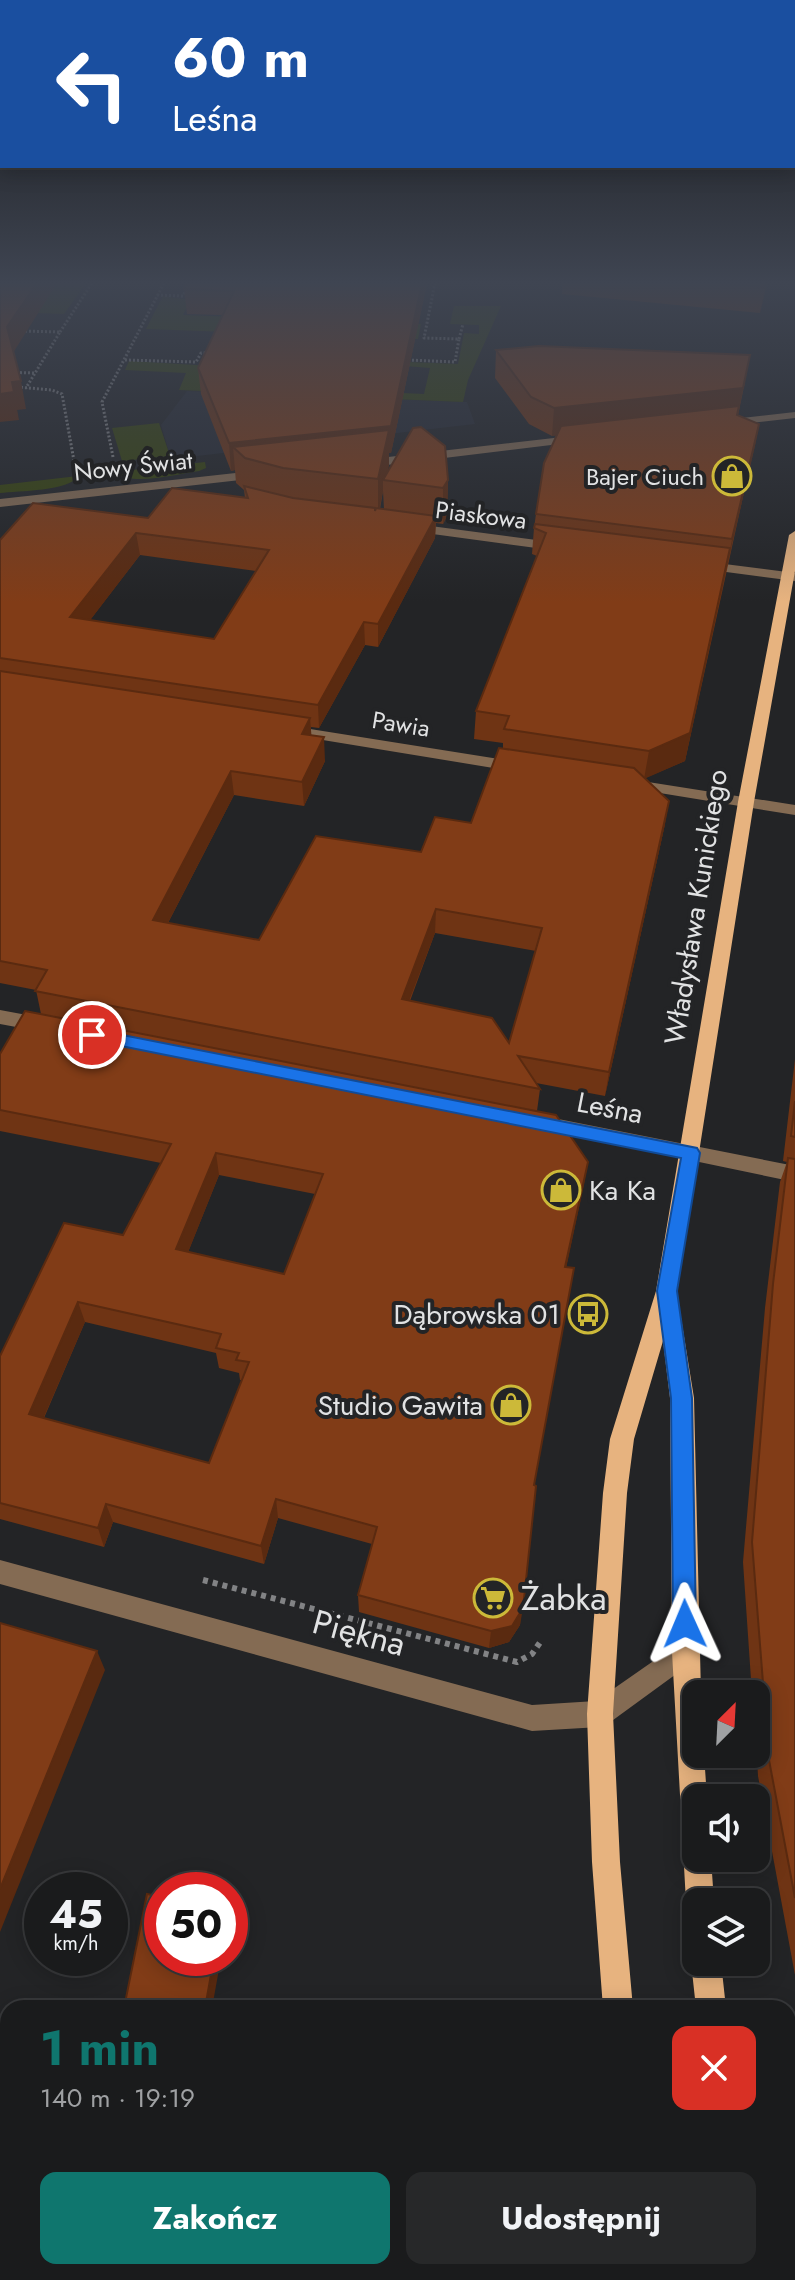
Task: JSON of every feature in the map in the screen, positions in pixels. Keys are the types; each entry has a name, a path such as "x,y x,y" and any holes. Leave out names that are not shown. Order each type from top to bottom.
{"main road":[{"name":"Władysława Kunickiego","path":"617,2000 606,1862 600,1714 615,1493 622,1439 667,1291 746,802 791,576 795,535"},
{"name":"Władysława Kunickiego","path":"667,1291 682,1398 685,1652 692,1784"},
{"path":"708,1976 710,2000"}],"street":[{"path":"705,425 795,415"},
{"path":"342,466 595,438"},
{"name":"Nowy Świat","path":"0,503 223,484 281,473"},
{"name":"Piaskowa","path":"390,525 579,549"},
{"path":"689,563 791,576"},
{"name":"Pawia","path":"267,728 534,769"},
{"path":"612,781 795,810"},
{"path":"0,1017 63,1029"},
{"name":"Leśna","path":"518,1118 795,1174"},
{"name":"Piękna","path":"0,1572 532,1718 600,1714"},
{"path":"600,1714 685,1652"}],"path":[{"path":"44,389 62,394 75,464"},
{"path":"109,389 102,402 116,469"},
{"path":"192,1578 517,1662 526,1660 541,1641"}],"shaded area":[{"path":"187,391 467,402 475,424 171,459 161,425"}],"green space":[{"path":"324,389 424,394 425,389 466,389 463,402 179,390"},
{"path":"159,423 170,456 122,461 112,428"},
{"path":"205,462 206,468 199,471 155,478 132,479 113,472"},
{"path":"78,476 65,485 0,493 0,485"}],"building":[{"path":"0,389 13,389 14,392 0,394"},
{"path":"207,389 399,389 391,426 229,443"},
{"path":"525,389 730,389 554,408 531,397"},
{"path":"739,406 737,415 759,424 732,539 536,514 544,463 561,426"},
{"path":"421,427 445,446 448,480 443,488 383,480 413,428"},
{"path":"389,430 378,479 283,468 245,458 233,447"},
{"path":"244,486 293,498 375,508 375,511 376,508 436,516 378,624 364,622 318,705 0,658 0,540 33,503 148,518 172,488 248,498","holes":["136,533 269,550 214,639 70,617"]},
{"path":"535,524 730,548 690,733 649,751 504,729 509,716 476,711 546,533 534,528"},
{"path":"0,671 310,718 302,734 324,737 302,782 231,771 153,920 259,940 316,836 421,852 435,817 471,823 499,748 634,768 669,801 609,1072 518,1056 540,1089 35,991 47,970 0,961","holes":["436,909 542,928 509,1043 492,1018 402,999"]},
{"path":"25,1011 556,1115 588,1162 565,1267 574,1268 534,1485 523,1608 512,1626 491,1631 358,1595 377,1527 276,1499 261,1546 106,1504 98,1528 0,1503 0,1356 64,1223 123,1235 171,1144 0,1110 0,1054","holes":["216,1153 323,1174 284,1274 176,1249","78,1302 221,1334 216,1348 239,1353 236,1360 249,1362 209,1463 29,1414"]},
{"path":"795,1101 795,1137 791,1136"},
{"path":"788,1158 795,1159 795,1898 770,1765 770,1680 763,1680 752,1542 773,1284"},
{"path":"0,1623 97,1651 0,1889"},
{"path":"144,1909 144,1976 211,1976 206,2000 126,2000"}],"place":[{"name":"Bajer Ciuch","path":"732,476"},
{"name":"Ka Ka","path":"561,1190"},
{"name":"Dąbrowska 01","path":"588,1314"},
{"name":"Studio Gawita","path":"511,1405"},
{"name":"Żabka","path":"493,1598"}],"route":[{"path":"92,1035 691,1153 667,1291 682,1398 685,1624"}]}
